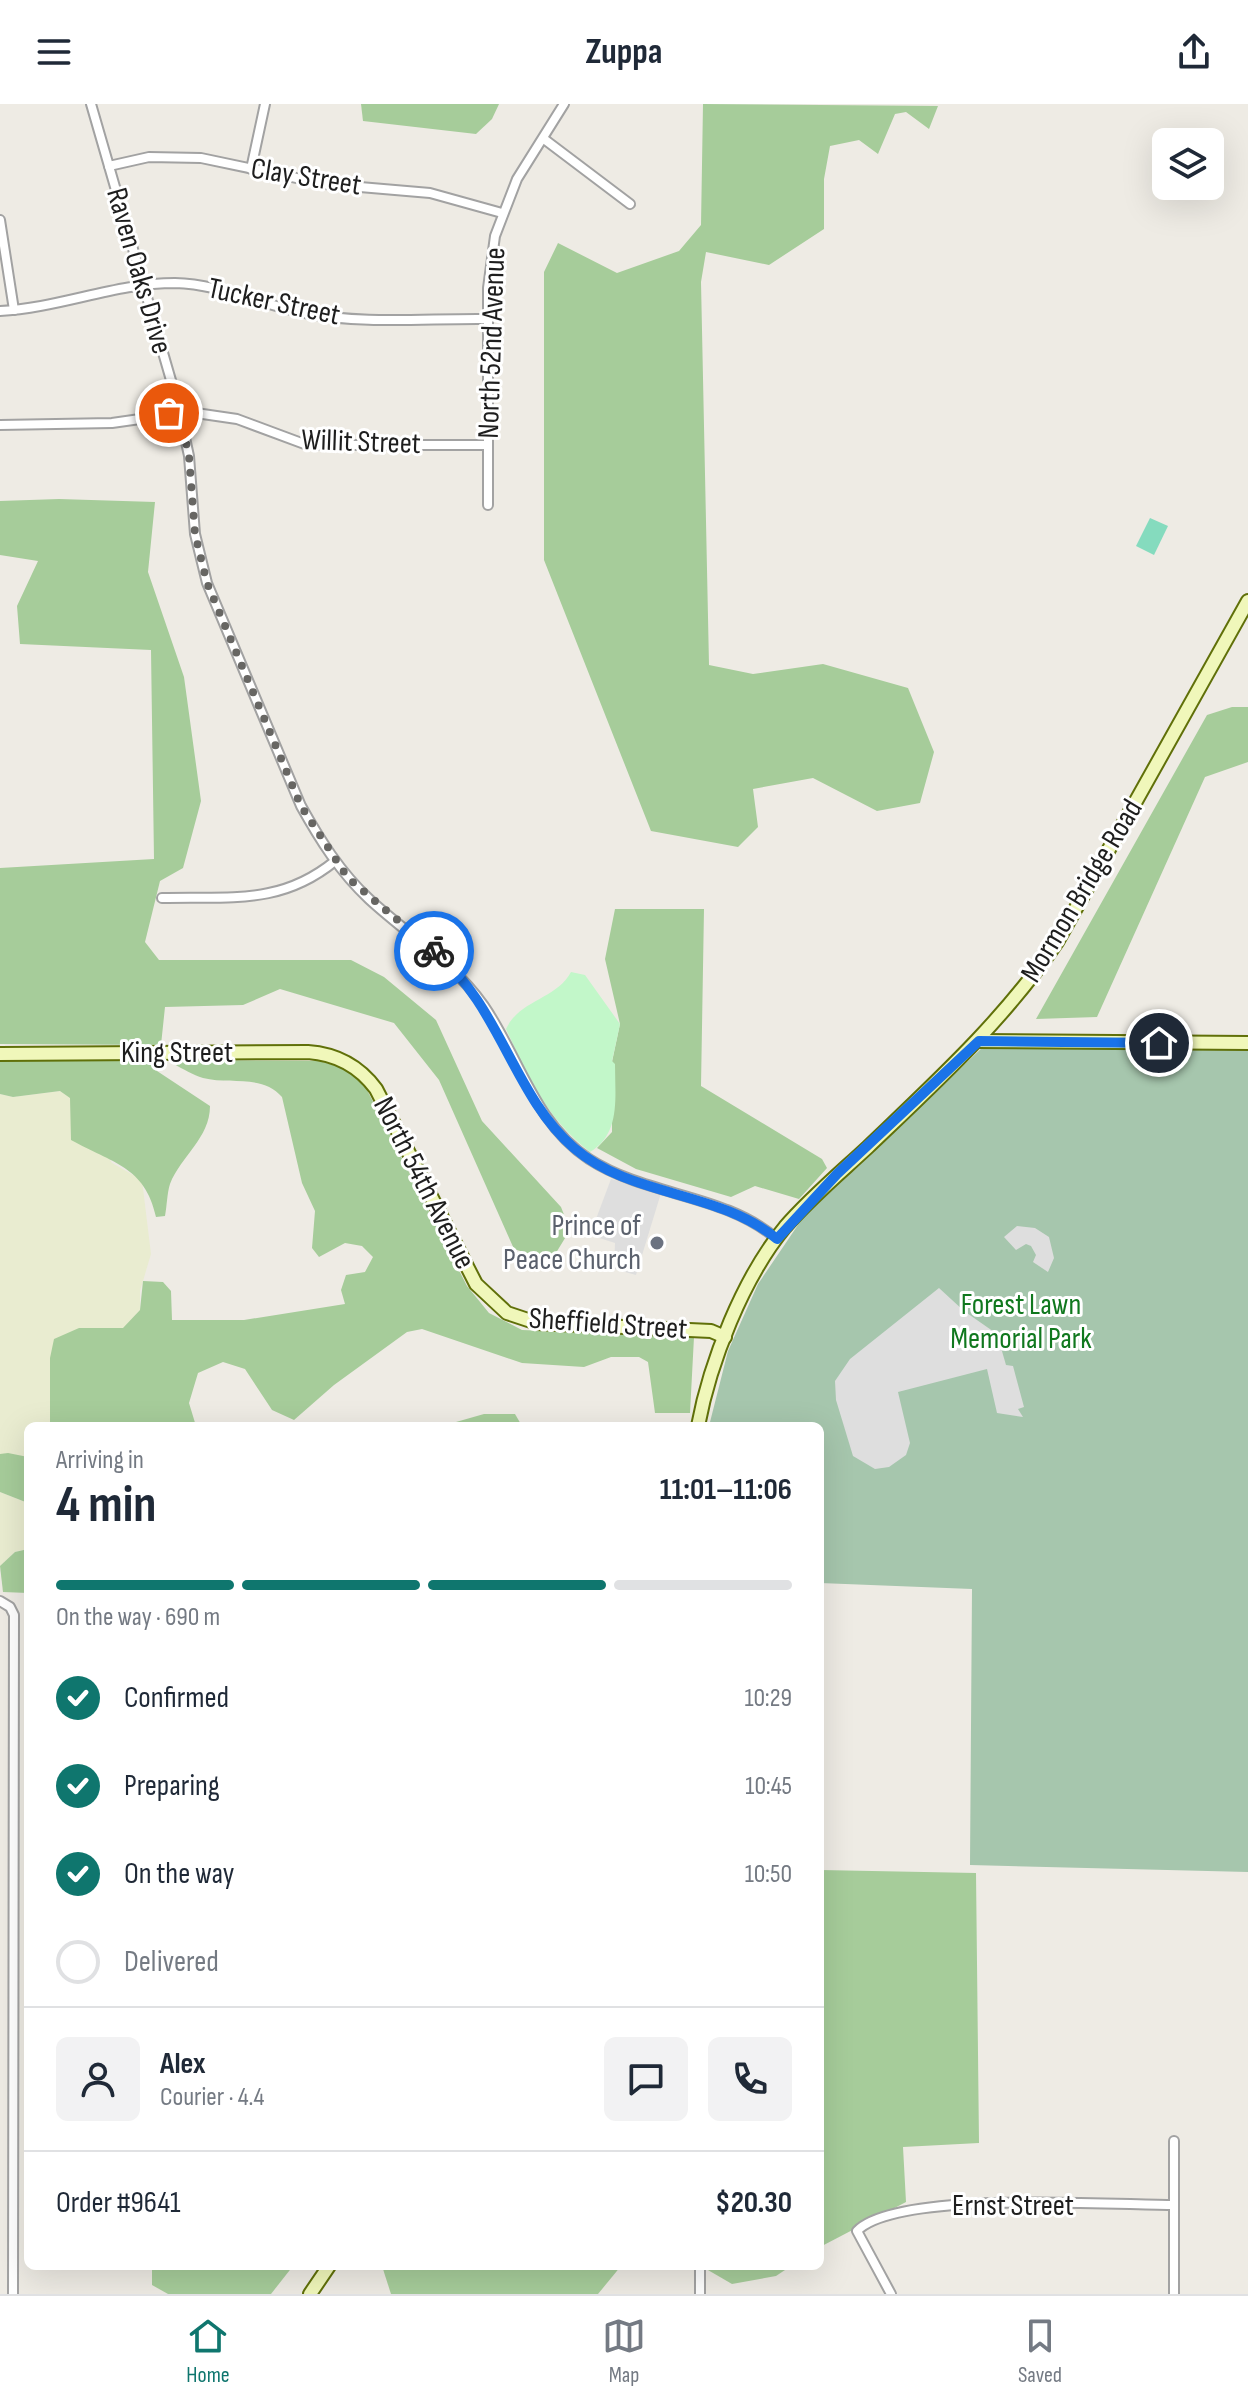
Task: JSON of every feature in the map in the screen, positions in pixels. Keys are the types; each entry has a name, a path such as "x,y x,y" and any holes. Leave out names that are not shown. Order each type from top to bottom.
{"street":[{"name":"Raven Oaks Drive","path":"91,104 179,412 189,456 195,534 207,583 301,806 335,861 367,898 446,961 469,987 503,1039 532,1096 574,1148 622,1175 731,1209 777,1239"},
{"path":"251,169 265,104"},
{"name":"North 52nd Avenue","path":"488,505 490,262 502,213 517,179 564,104"},
{"path":"544,139 630,204"},
{"name":"Clay Street","path":"109,166 149,157 179,156 325,184 430,193 502,213"},
{"path":"0,220 14,310"},
{"name":"Tucker Street","path":"0,311 143,285 205,286 326,317 488,319"},
{"name":"Willit Street","path":"0,425 112,423 179,412 237,419 307,445 488,445"},
{"name":"Mormon Bridge Road","path":"699,1422 735,1310 777,1239 837,1174 979,1041 1032,980 1057,942 1248,601"},
{"path":"162,898 280,893 304,884 335,861"},
{"path":"979,1041 1248,1043"},
{"name":"King Street","path":"0,1054 308,1052 334,1057 351,1065"},
{"name":"North 54th Avenue","path":"351,1065 376,1089 473,1278 494,1304"},
{"name":"Sheffield Street","path":"494,1304 517,1318 537,1323 711,1331 725,1337"},
{"path":"4,1603 14,1615 6,1866 13,2294"},
{"path":"0,2138 11,2139"},
{"path":"1174,2141 1174,2294"},
{"name":"Ernst Street","path":"891,2294 857,2231 878,2220 942,2206 1174,2205"},
{"path":"310,2294 326,2270"},
{"path":"700,2270 700,2294"}],"green space":[{"path":"361,104 499,104 492,119 476,134 363,121"},
{"path":"703,104 938,106 929,129 906,112 895,114 878,154 859,140 830,146 824,179 824,229 769,265 706,252 701,282 709,665 753,674 823,664 908,688 934,752 920,803 877,811 813,778 753,789 758,827 738,847 651,831 544,560 544,272 558,243 617,273 679,251 701,225"},
{"path":"0,501 155,502 148,572 184,677 201,801 183,868 160,881 145,942 159,960 351,960 384,977 436,1020 482,1121 561,1207 570,1230 551,1261 514,1249 439,1080 394,1023 280,989 243,1005 165,1007 161,1045 0,1044 0,868 154,859 151,650 20,644 17,606 38,561 0,555"},
{"path":"1150,518 1168,526 1154,555 1136,546"},
{"path":"1232,707 1248,707 1248,762 1205,777 1097,1017 1036,1019 1207,715"},
{"path":"615,909 704,909 701,1086 822,1159 827,1168 799,1199 755,1186 731,1197 636,1169 597,1148 612,1132 612,1062 620,1024 605,959"},
{"path":"571,972 585,975 620,1024 612,1061 615,1064 615,1089 612,1125 600,1144 590,1152 550,1111 506,1029 512,1019 557,988"},
{"name":"Forest Lawn Memorial Park","path":"984,1046 1248,1047 1248,1872 970,1865 972,1589 824,1583 824,1422 710,1422 728,1351 758,1284 804,1216"},
{"path":"0,1059 149,1059 157,1071 210,1106 205,1128 170,1184 165,1216 156,1217 151,1200 135,1176 71,1140 70,1098 60,1091 13,1097 0,1094"},
{"path":"189,1060 319,1061 348,1069 365,1086 467,1286 489,1313 522,1330 694,1337 690,1413 655,1413 648,1362 639,1357 611,1357 584,1367 522,1363 422,1329 407,1332 334,1385 294,1420 272,1410 245,1369 223,1362 198,1373 189,1403 195,1422 50,1422 50,1358 54,1339 79,1328 123,1328 140,1310 143,1281 163,1282 171,1291 172,1320 244,1320 345,1304 341,1290 346,1275 365,1272 373,1257 362,1246 345,1243 319,1257 312,1248 315,1211 302,1183 282,1097 266,1085 203,1078 174,1064"},
{"path":"60,1091 71,1098 112,1163 142,1180 151,1254 140,1291 140,1310 123,1329 79,1328 50,1358 50,1422 24,1422 24,1457 0,1454 0,1094 13,1097"},
{"path":"484,1414 515,1414 520,1422 456,1422"},
{"path":"0,1454 24,1456 24,1501 0,1492"},
{"path":"0,1492 24,1501 24,1550 15,1552 0,1566"},
{"path":"24,1550 24,1593 3,1592 0,1566 15,1552"},
{"path":"824,1870 976,1873 979,2143 903,2147 906,2202 824,2245"},
{"path":"152,2270 290,2270 271,2294 168,2294 152,2285"},
{"path":"383,2270 618,2270 598,2294 391,2294"},
{"path":"708,2270 785,2270 776,2276 732,2284"}],"shaded area":[{"path":"611,1179 661,1193 636,1275 614,1269 615,1243 590,1235"},
{"path":"1017,1226 1035,1228 1049,1237 1054,1258 1048,1272 1033,1262 1036,1255 1031,1246 1026,1244 1016,1250 1004,1237"},
{"path":"939,1288 964,1311 997,1334 1006,1365 1013,1366 1024,1407 1018,1409 1023,1417 997,1413 987,1369 898,1392 910,1443 906,1455 889,1467 875,1469 853,1456 836,1400 835,1381 850,1359"}],"way so far":[{"path":"169,413 179,412 189,456 195,534 207,583 301,806 318,837 348,878 367,898 434,951"}],"place":[{"name":"Prince of Peace Church","path":"657,1243"}],"route":[{"path":"434,951 485,1007 532,1096 574,1148 600,1165 650,1186 731,1209 777,1239 837,1174 979,1041 1159,1043"}]}
